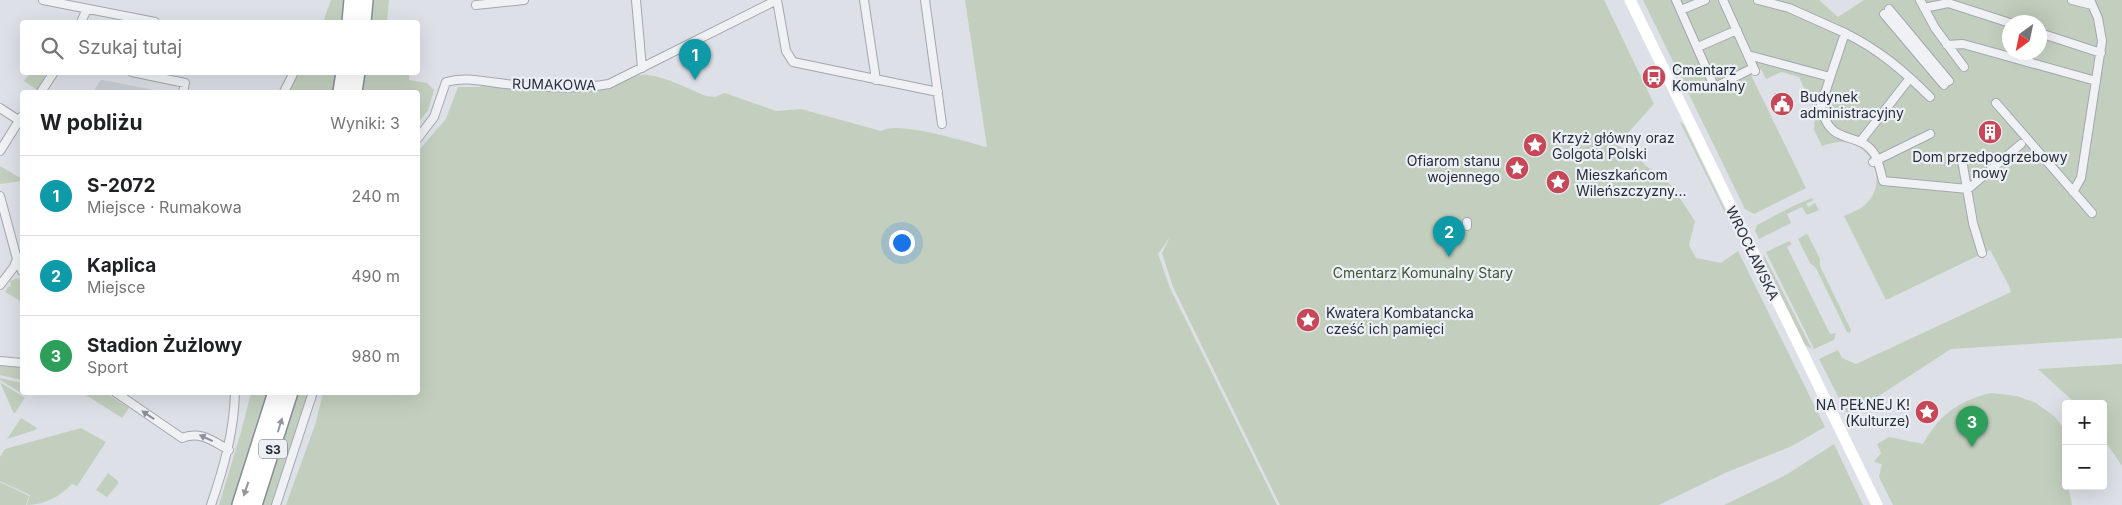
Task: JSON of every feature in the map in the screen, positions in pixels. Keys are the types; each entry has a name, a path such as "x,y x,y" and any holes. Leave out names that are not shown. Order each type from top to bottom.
{"highway":[{"path":"350,20 352,0"},
{"path":"363,20 365,0"},
{"path":"341,90 344,75"},
{"path":"354,90 357,75"},
{"name":"S3","path":"240,505 275,395"},
{"name":"S3","path":"254,505 289,395"}],"main road":[{"name":"WROCŁAWSKA","path":"1630,0 1877,505"}],"street":[{"path":"43,0 145,20"},
{"path":"476,5 524,0"},
{"path":"636,0 642,68"},
{"path":"777,0 786,51 793,62 938,92"},
{"name":"RUMAKOWA","path":"420,135 434,117 446,82 461,78 511,84 592,87 609,84 777,0"},
{"path":"864,0 876,80"},
{"path":"925,0 942,124"},
{"path":"1676,0 1715,87 1755,70 1723,0"},
{"path":"1681,10 1705,0"},
{"path":"1762,0 1789,8 1846,33 1880,53 1930,98"},
{"path":"1920,0 1947,45 1964,67"},
{"path":"2072,0 2091,2 2101,30 2102,41 2081,178 2074,192"},
{"path":"1924,8 1948,2 2002,20"},
{"path":"82,20 87,9"},
{"path":"1886,11 1947,83"},
{"path":"1698,47 1737,30"},
{"path":"1846,33 1821,105 1823,116 1830,128 1841,136 1865,144 1874,159 1883,181 1968,189 2021,144"},
{"path":"2047,35 2100,53"},
{"path":"1947,45 1963,44 2096,81"},
{"path":"1748,55 1830,77"},
{"path":"42,90 52,75"},
{"path":"146,75 185,83 183,90"},
{"path":"285,90 292,75"},
{"path":"1860,142 1910,78"},
{"path":"1996,103 2092,213"},
{"path":"0,108 20,118"},
{"path":"0,151 20,120"},
{"path":"1874,159 1930,134"},
{"path":"1962,160 1973,223 1982,253"},
{"path":"0,196 20,266"},
{"path":"0,285 14,267 17,259"},
{"path":"0,361 20,363"},
{"path":"119,395 182,438 190,434 199,435 229,450"},
{"path":"212,505 229,450 235,395"},
{"path":"276,505 312,395"}],"shaded area":[{"path":"102,80 154,90 94,90"}],"green space":[{"path":"331,0 389,0 387,20 324,20"},
{"name":"Cmentarz Komunalny Stary","path":"965,0 1604,0 1654,104 1617,145 1638,157 1645,165 1671,185 1695,221 1689,245 1696,258 1721,263 1738,251 1825,427 1792,446 1725,473 1659,505 1280,505 1173,287 1162,253 1170,237 1158,254 1170,288 1277,505 286,505 315,425 322,395 420,395 420,149 446,119 458,87 480,87 481,83 540,90 585,91 600,89 636,76 648,75 670,81 706,96 715,97 725,93 776,111 801,109 881,131 890,128 917,130 987,147"},
{"path":"1643,0 1819,0 1838,17 1864,0 2122,0 2122,338 1951,349 1848,416 1819,359 1838,350 1842,358 1856,364 2011,292 2009,286 1990,250 1886,300 1844,216 1863,207 1872,196 1876,186 1874,165 1862,149 1852,144 1839,142 1822,146 1814,130 1815,112 1799,77 1781,72 1766,79 1761,69 1751,75 1806,188 1754,214 1745,209"},
{"path":"28,75 45,76 37,90 24,81"},
{"path":"293,75 409,75 409,80 427,83 434,90 428,110 420,120 420,90 286,90"},
{"path":"1680,122 1684,125 1729,221"},
{"path":"0,166 20,178 20,181 0,184"},
{"path":"1812,198 1814,200 1806,204 1808,207 1815,203 1819,210 1807,215 1802,207 1787,214 1791,223 1759,239 1755,231 1757,225"},
{"path":"1806,234 1820,259 1820,266 1851,330 1850,333 1847,332 1816,268 1810,263 1798,239"},
{"path":"1789,241 1792,244 1787,247 1830,334 1836,333 1834,340 1814,349 1766,252"},
{"path":"1764,255 1812,349 1805,345 1763,259"},
{"path":"18,278 20,280 20,301 5,292 11,286 10,281"},
{"path":"0,364 20,365 20,380 0,375"},
{"path":"2122,364 2122,466 2107,444 2107,400 2072,400 2038,369"},
{"path":"0,378 20,383 20,392 0,380"},
{"path":"0,382 25,398 15,413"},
{"path":"1991,393 2017,396 2036,403 2054,416 2062,426 2062,490 2069,490 2072,505 1893,505 1879,477 1882,464 1874,462 1881,453 1877,444 1889,437 1923,444 1936,424 1951,410 1979,396"},
{"path":"86,395 109,395 129,408 122,418"},
{"path":"250,395 307,395 290,455 272,505 219,505"},
{"path":"21,418 37,428 7,439"},
{"path":"81,428 106,442 77,486 72,484 52,499 27,505 30,495 0,481 0,457 5,449"},
{"path":"1834,444 1863,505 1724,505 1786,475"},
{"path":"108,473 118,481 118,484 107,497 96,490"},
{"path":"0,482 29,496 26,505 0,505"}],"place":[{"name":"Cmentarz Komunalny","path":"1654,77"},
{"name":"S-2072","path":"695,80"},
{"name":"Budynek administracyjny","path":"1782,104"},
{"name":"Dom przedpogrzebowy nowy","path":"1990,132"},
{"name":"Krzyż główny oraz Golgota Polski","path":"1535,145"},
{"name":"Ofiarom stanu wojennego","path":"1517,168"},
{"name":"Mieszkańcom Wileńszczyzny...","path":"1558,182"},
{"name":"Kaplica","path":"1449,257"},
{"name":"Kwatera Kombatancka cześć ich pamięci","path":"1308,320"},
{"name":"NA PEŁNEJ K! (Kulturze)","path":"1927,412"},
{"name":"Stadion Żużlowy","path":"1972,447"}]}
